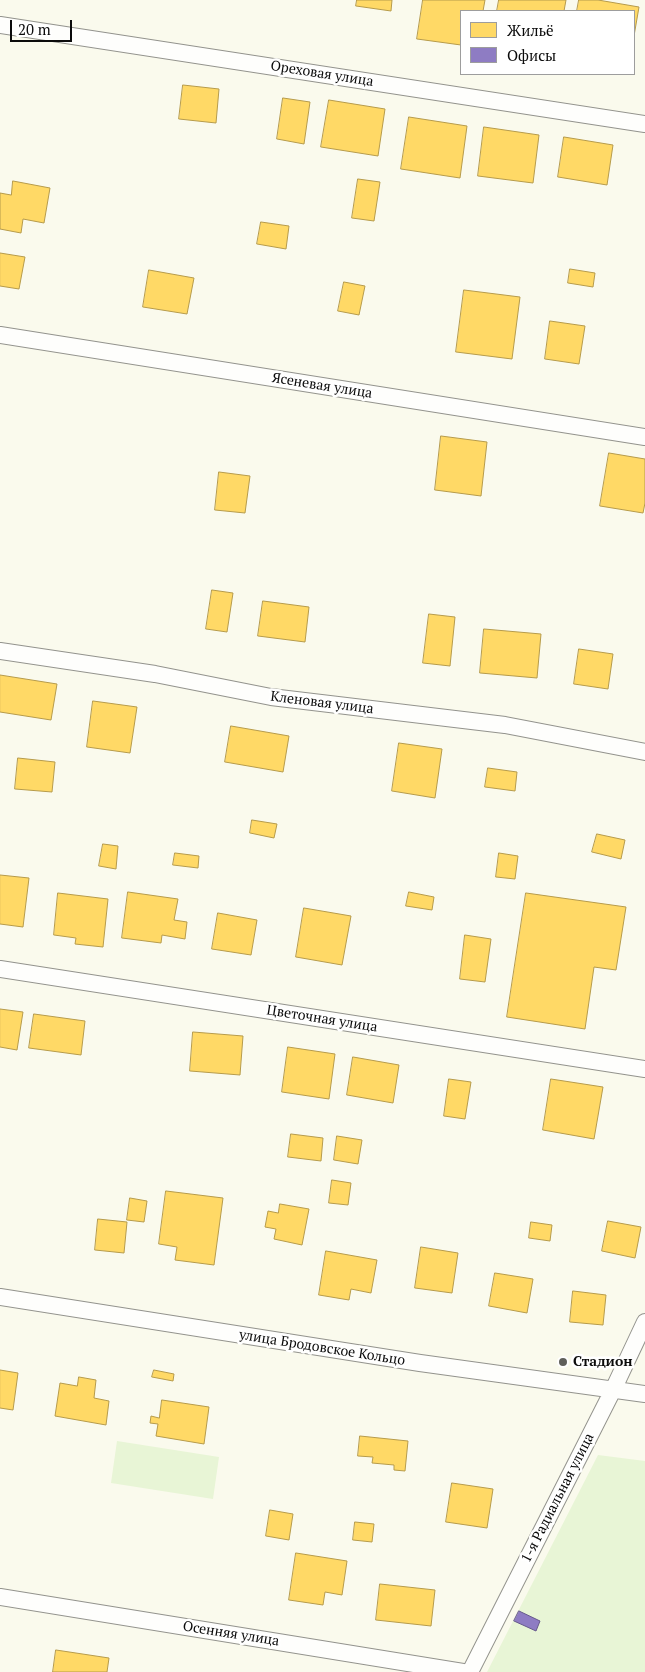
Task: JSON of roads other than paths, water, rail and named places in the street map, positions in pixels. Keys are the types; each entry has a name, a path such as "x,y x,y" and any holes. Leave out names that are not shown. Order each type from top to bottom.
{"street":[{"name":"Ореховая улица","path":"0,25 645,124"},
{"name":"Ясеневая улица","path":"0,334 645,437"},
{"name":"Кленовая улица","path":"0,651 155,674 271,697 505,725 645,752"},
{"name":"Цветочная улица","path":"0,969 645,1069"},
{"name":"улица Бродовское Кольцо","path":"0,1297 420,1363 645,1394"},
{"name":"1-я Радиальная улица","path":"470,1672 613,1390 645,1322"},
{"name":"Осенняя улица","path":"0,1597 463,1672"}],"place":[{"name":"Стадион","path":"563,1362"}]}
